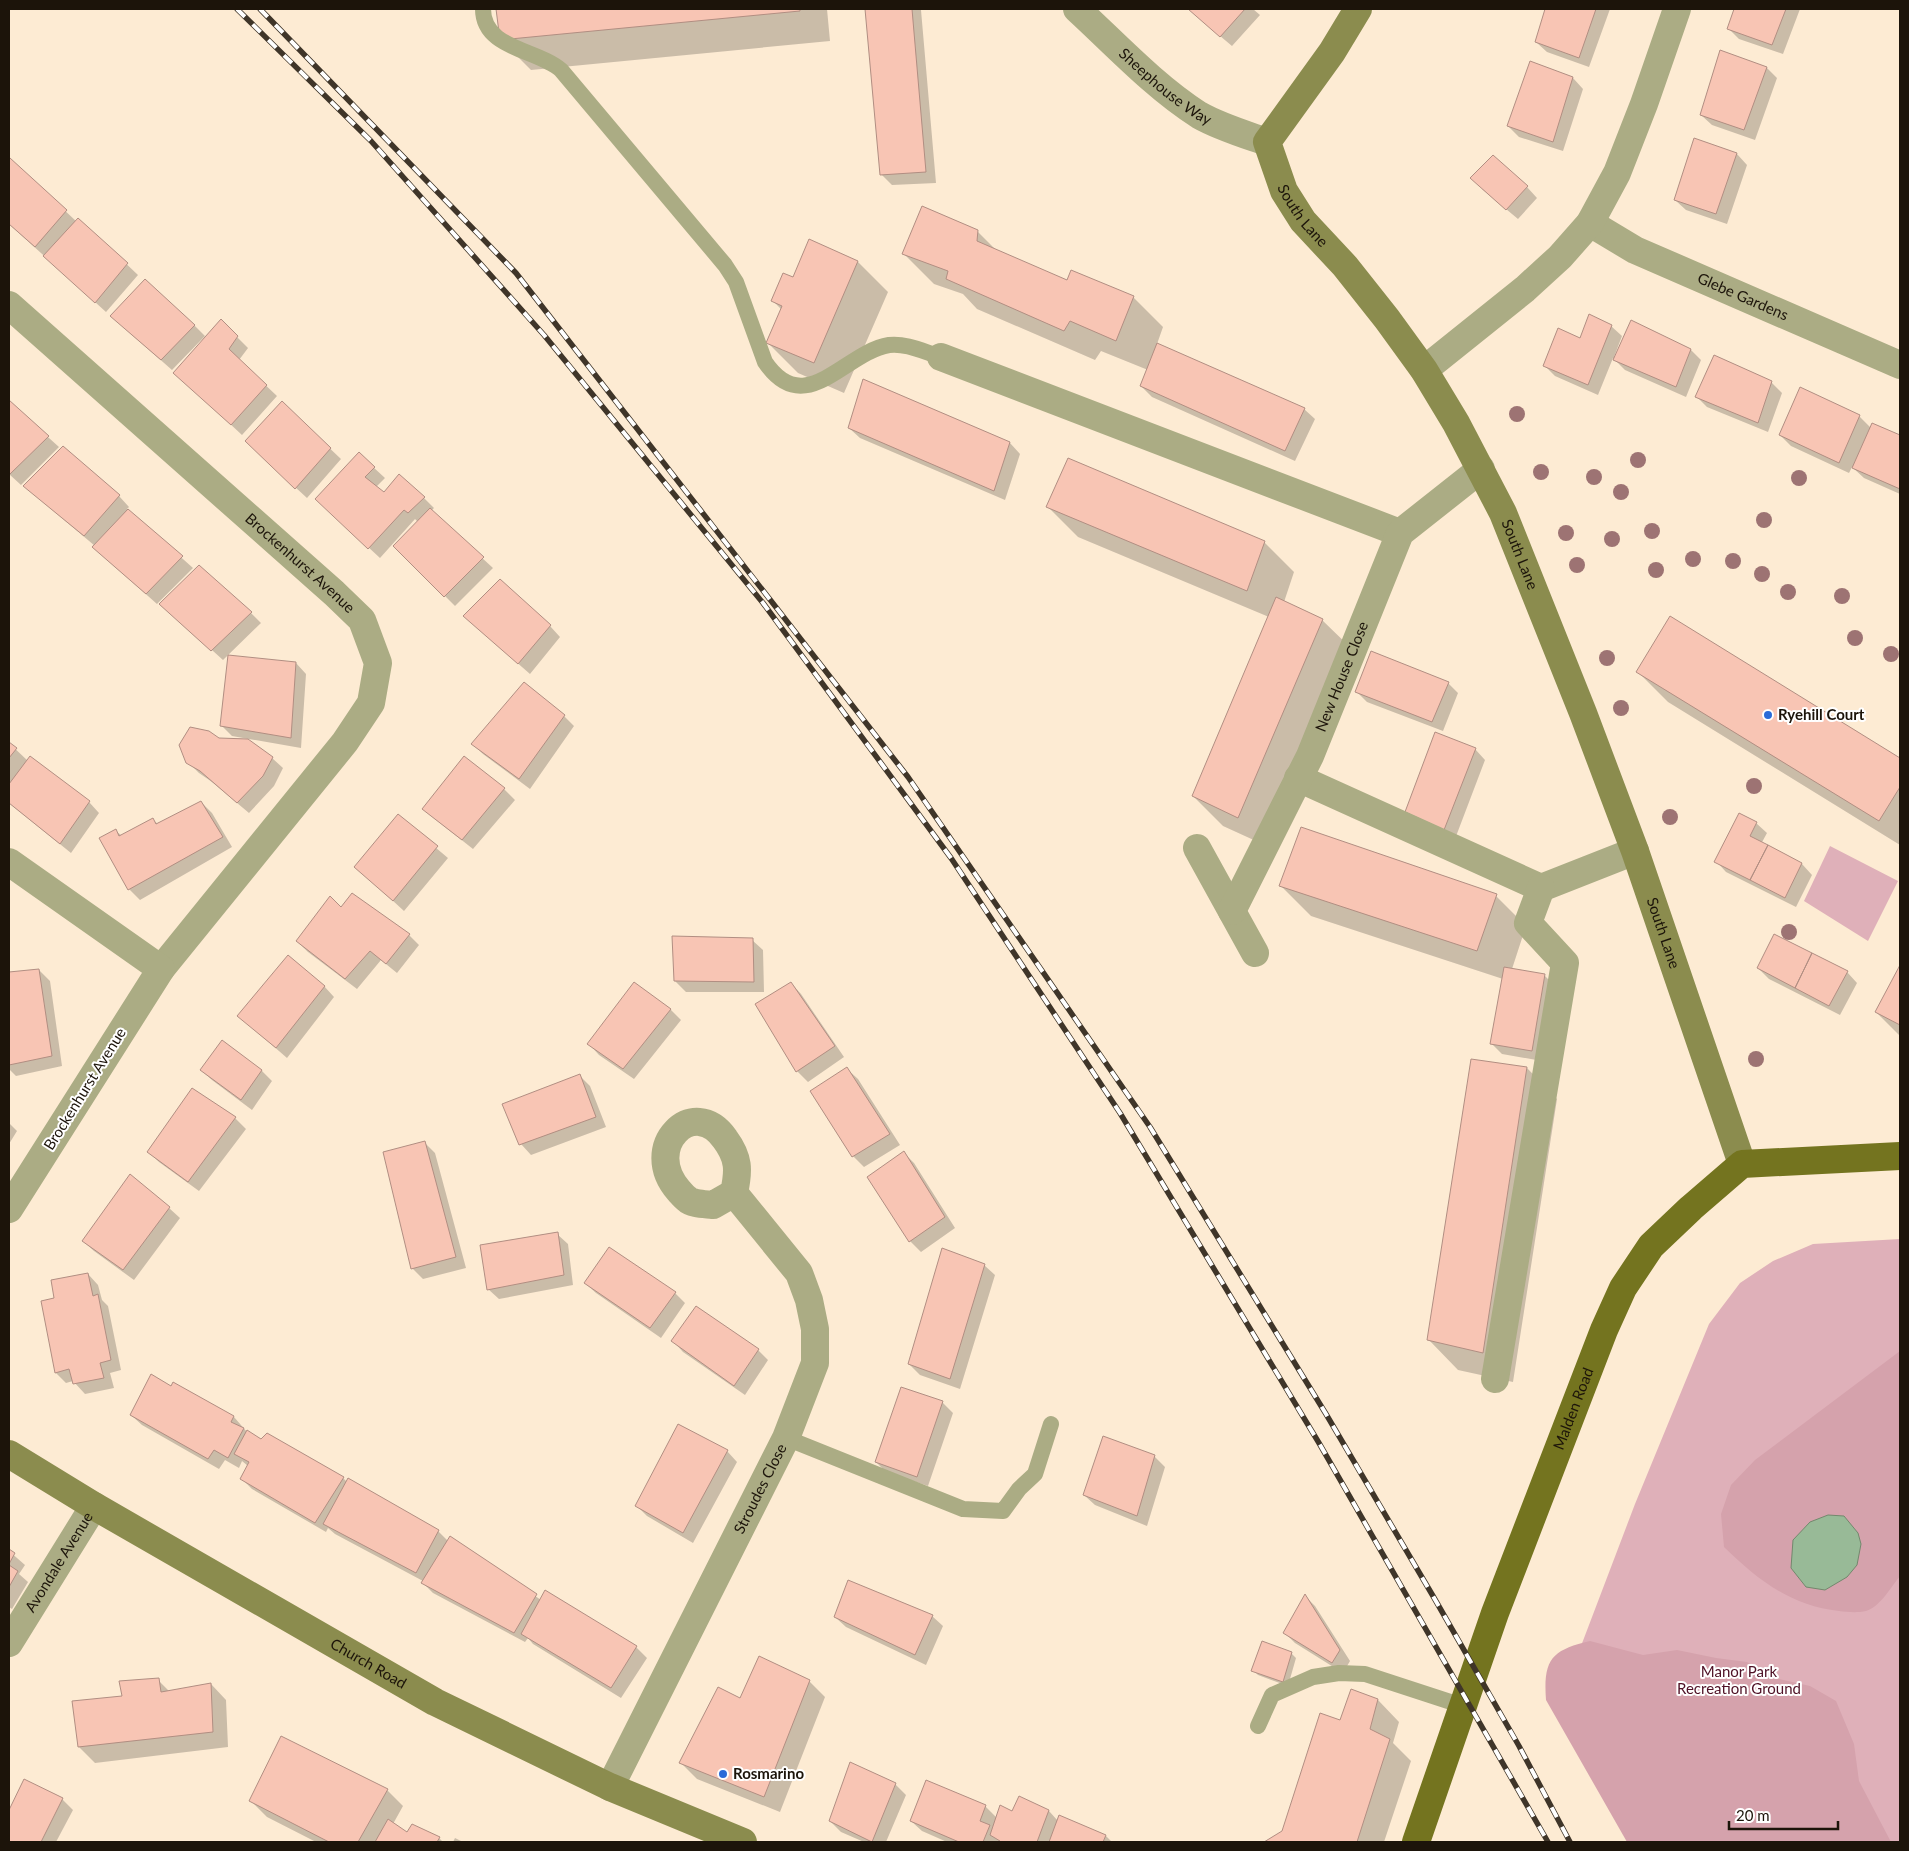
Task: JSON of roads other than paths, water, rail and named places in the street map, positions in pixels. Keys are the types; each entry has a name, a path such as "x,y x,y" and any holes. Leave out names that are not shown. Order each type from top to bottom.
{"main road":[{"path":"1742,1164 1900,1156"},
{"name":"Malden Road","path":"1416,1842 1495,1613 1604,1330 1623,1288 1651,1246 1742,1164"}],"street":[{"name":"Sheephouse Way","path":"1077,9 1160,86 1199,115 1229,129 1267,142"},
{"path":"1267,142 1332,52 1358,9"},
{"path":"1424,370 1532,282 1560,257 1590,223 1617,172 1644,104 1677,9"},
{"name":"South Lane","path":"1267,142 1284,191 1303,221 1351,274 1424,370 1456,423 1503,513 1583,713 1635,851 1742,1164"},
{"name":"Glebe Gardens","path":"1590,223 1635,250 1900,365"},
{"name":"Brockenhurst Avenue","path":"9,305 334,593 362,620 378,662 371,703 345,742 161,969 9,1209"},
{"path":"941,357 1400,533"},
{"name":"New House Close","path":"1232,911 1310,756 1400,533 1480,469"},
{"path":"1298,778 1541,888 1635,851"},
{"path":"1197,848 1255,953"},
{"path":"9,862 161,969"},
{"path":"1496,1379 1565,963 1528,923 1541,888"},
{"name":"Stroudes Close","path":"610,1787 786,1438 815,1363 816,1329 799,1273 734,1193"},
{"name":"Church Road","path":"9,1454 94,1506 436,1702 610,1787 744,1842"},
{"name":"Avondale Avenue","path":"9,1643 94,1506"}],"lane":[{"path":"483,9 483,16 488,29 500,40 544,58 554,63 561,70 725,265 736,282 765,362 772,372 783,381 797,385 816,384 865,354 889,346 902,345 941,357"},
{"path":"786,1438 963,1509 1003,1511 1019,1489 1035,1474 1051,1424"},
{"path":"1258,1726 1272,1695 1313,1677 1339,1673 1365,1674 1463,1706"}],"railway":[{"path":"237,9 371,141 544,335 763,603 951,858 1120,1113 1319,1443 1548,1842"},
{"path":"260,9 516,273 908,777 1150,1127 1326,1414 1433,1596 1519,1746 1570,1842"}],"place":[{"name":"Ryehill Court","path":"1768,715"},
{"name":"Rosmarino","path":"723,1774"}],"park label":[{"name":"Manor Park Recreation Ground","path":"1739,1680"}]}
